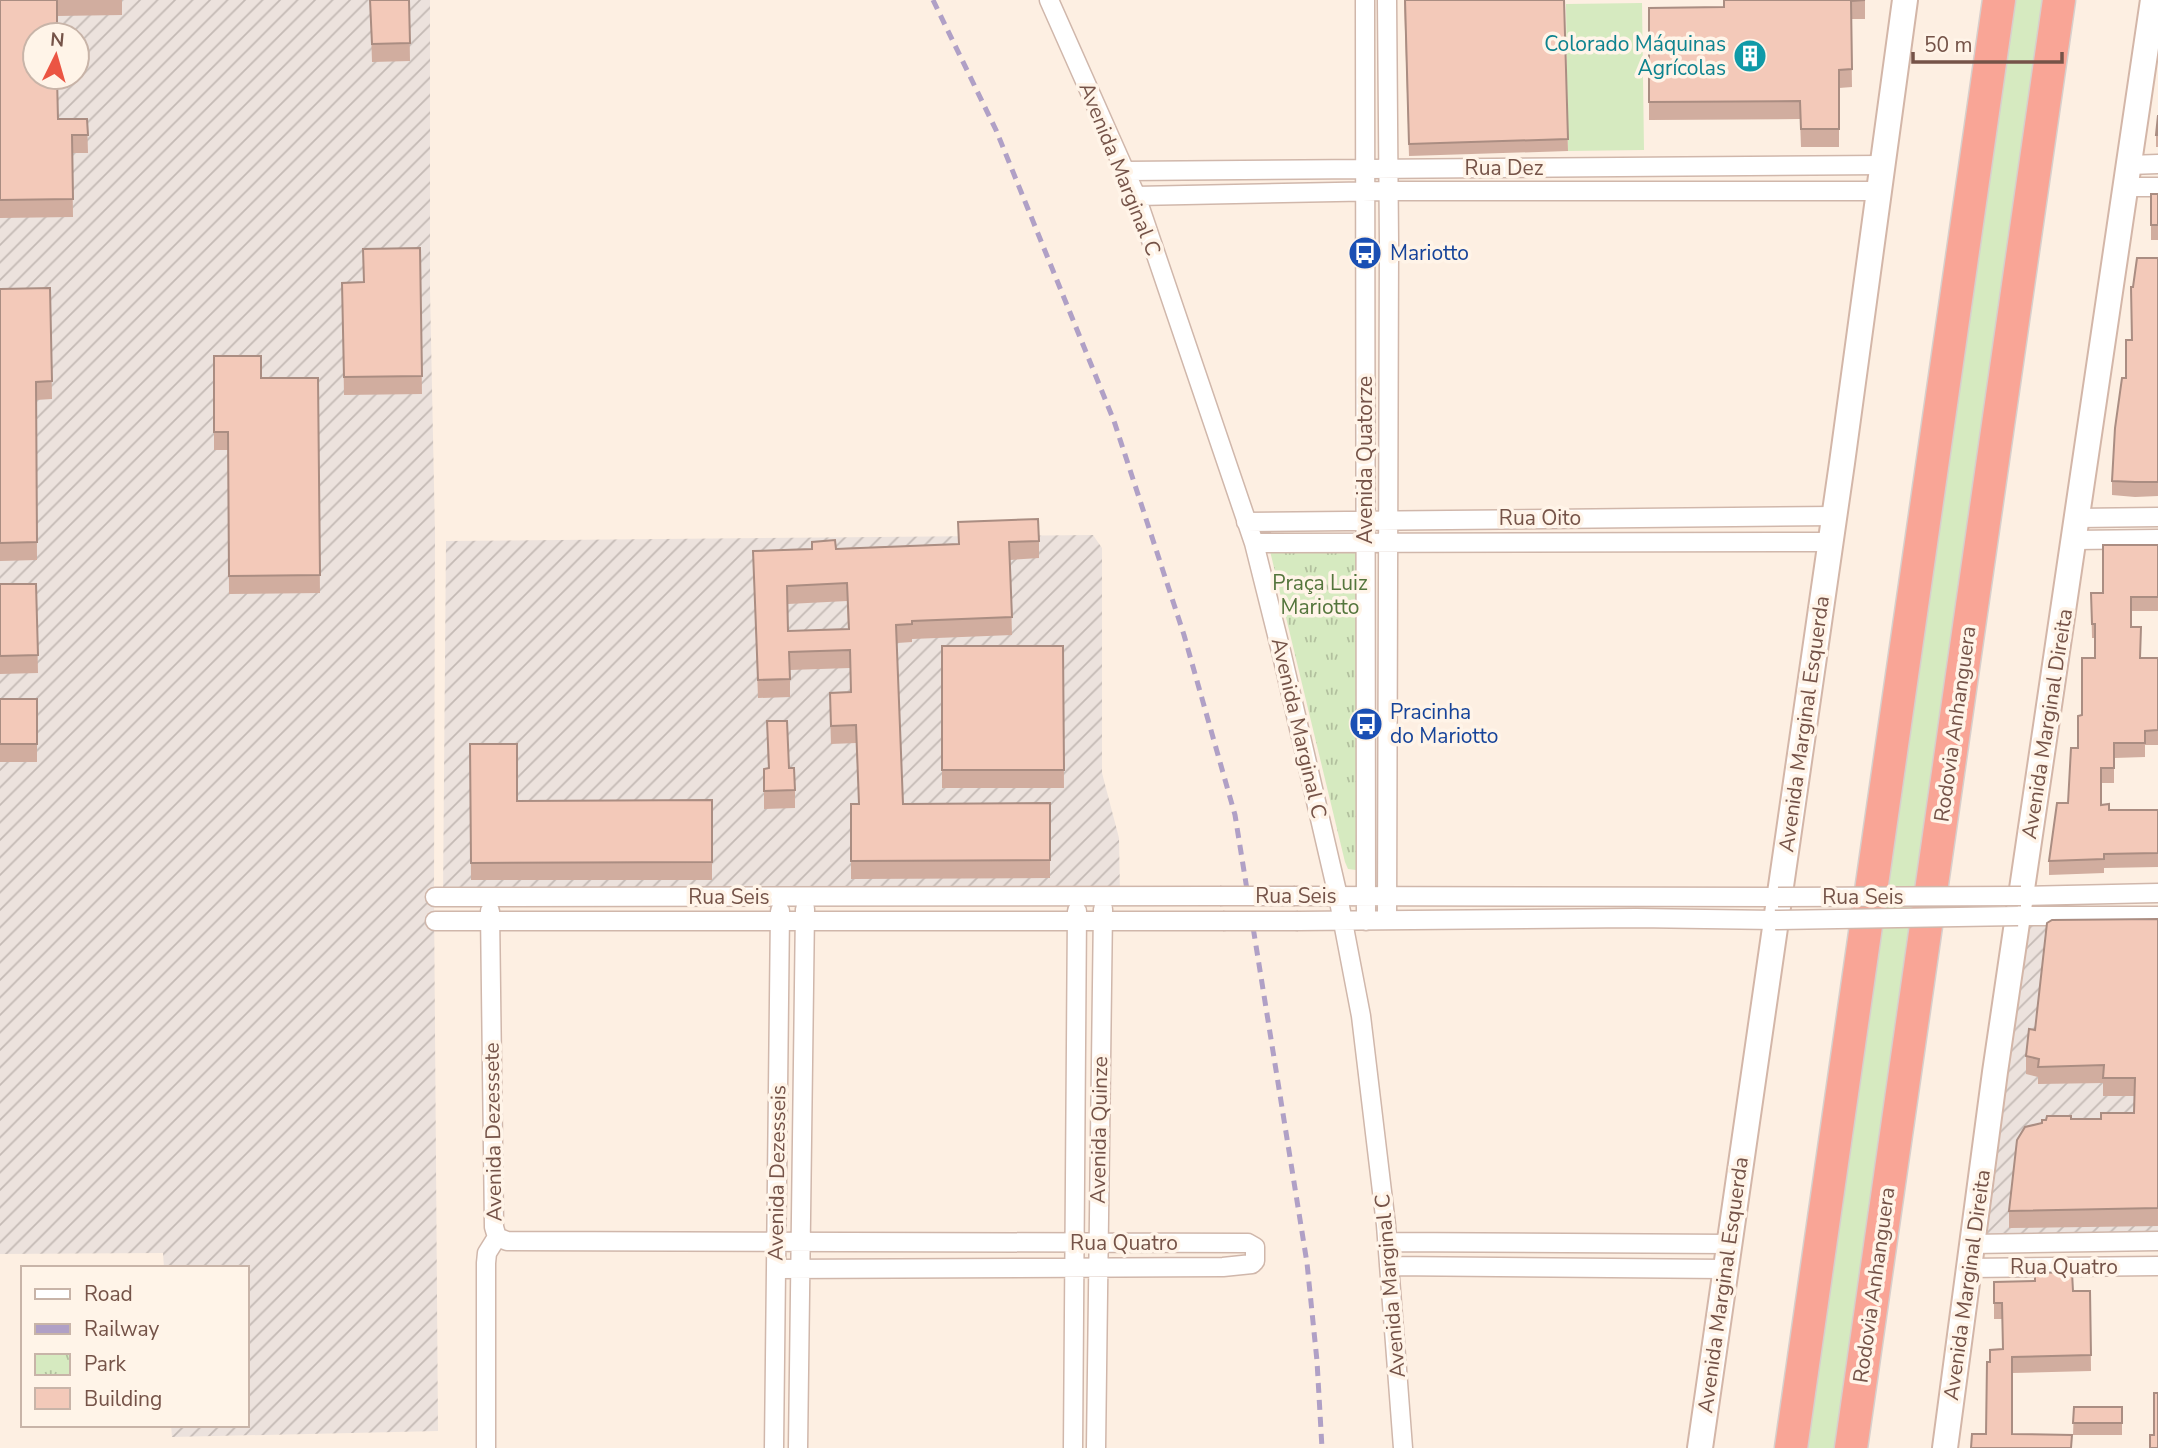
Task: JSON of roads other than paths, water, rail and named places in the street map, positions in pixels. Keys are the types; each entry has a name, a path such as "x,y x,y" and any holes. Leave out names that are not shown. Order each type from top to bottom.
{"highway":[{"path":"1791,1448 1999,0"},
{"name":"Rodovia Anhanguera","path":"1851,1448 2059,0"}],"main road":[{"name":"Avenida Marginal Esquerda","path":"1700,1448 1905,0"},
{"name":"Avenida Marginal Direita","path":"1945,1448 2020,906 2153,0"}],"street":[{"name":"Avenida Marginal C","path":"1049,0 1136,196 1254,543 1281,652 1338,896 1361,1016 1388,1242 1403,1448"},
{"name":"Avenida Quatorze","path":"1365,0 1366,921"},
{"name":"Avenida Quatorze","path":"1387,0 1387,920"},
{"path":"2127,176 2158,164"},
{"name":"Rua Dez","path":"1126,171 1882,165"},
{"path":"2127,176 2158,187"},
{"name":"Rua Dez","path":"1136,196 1365,191 1878,191"},
{"name":"Rua Oito","path":"1246,522 1834,516"},
{"path":"2076,529 2158,517"},
{"path":"2076,529 2158,539"},
{"name":"Rua Oito","path":"1254,543 1830,542"},
{"name":"Rua Seis","path":"2020,906 2158,893"},
{"name":"Rua Seis","path":"435,897 1387,896 1777,908 2020,906 2158,916"},
{"name":"Avenida Dezessete","path":"486,1448 486,1263 487,1253 497,1237 494,1227 490,897"},
{"path":"511,897 512,920"},
{"name":"Avenida Dezesseis","path":"774,1448 780,897"},
{"name":"Avenida Quinze","path":"1073,1448 1077,897"},
{"name":"Avenida Quinze","path":"1096,1448 1103,897"},
{"name":"Avenida Dezesseis","path":"798,1448 805,898"},
{"name":"Rua Seis","path":"435,921 1366,921 1636,918 1777,908"},
{"name":"Rua Quatro","path":"497,1237 507,1241 1248,1243 1255,1247 1255,1261 1252,1264 1223,1267 776,1269"},
{"name":"Rua Quatro","path":"1971,1256 2158,1241"},
{"path":"1388,1242 1729,1244"},
{"path":"1223,1243 1223,1267"},
{"name":"Rua Quatro","path":"1971,1256 2158,1266"},
{"path":"1389,1266 1725,1269"}],"railway":[{"path":"933,0 996,130 1114,421 1184,635 1235,815 1307,1263 1322,1448"}],"place":[{"name":"Colorado Máquinas Agrícolas","path":"1750,56"},
{"name":"Mariotto","path":"1365,253"},
{"name":"Pracinha do Mariotto","path":"1366,724"}],"park label":[{"name":"Praça Luiz Mariotto","path":"1320,595"}]}
